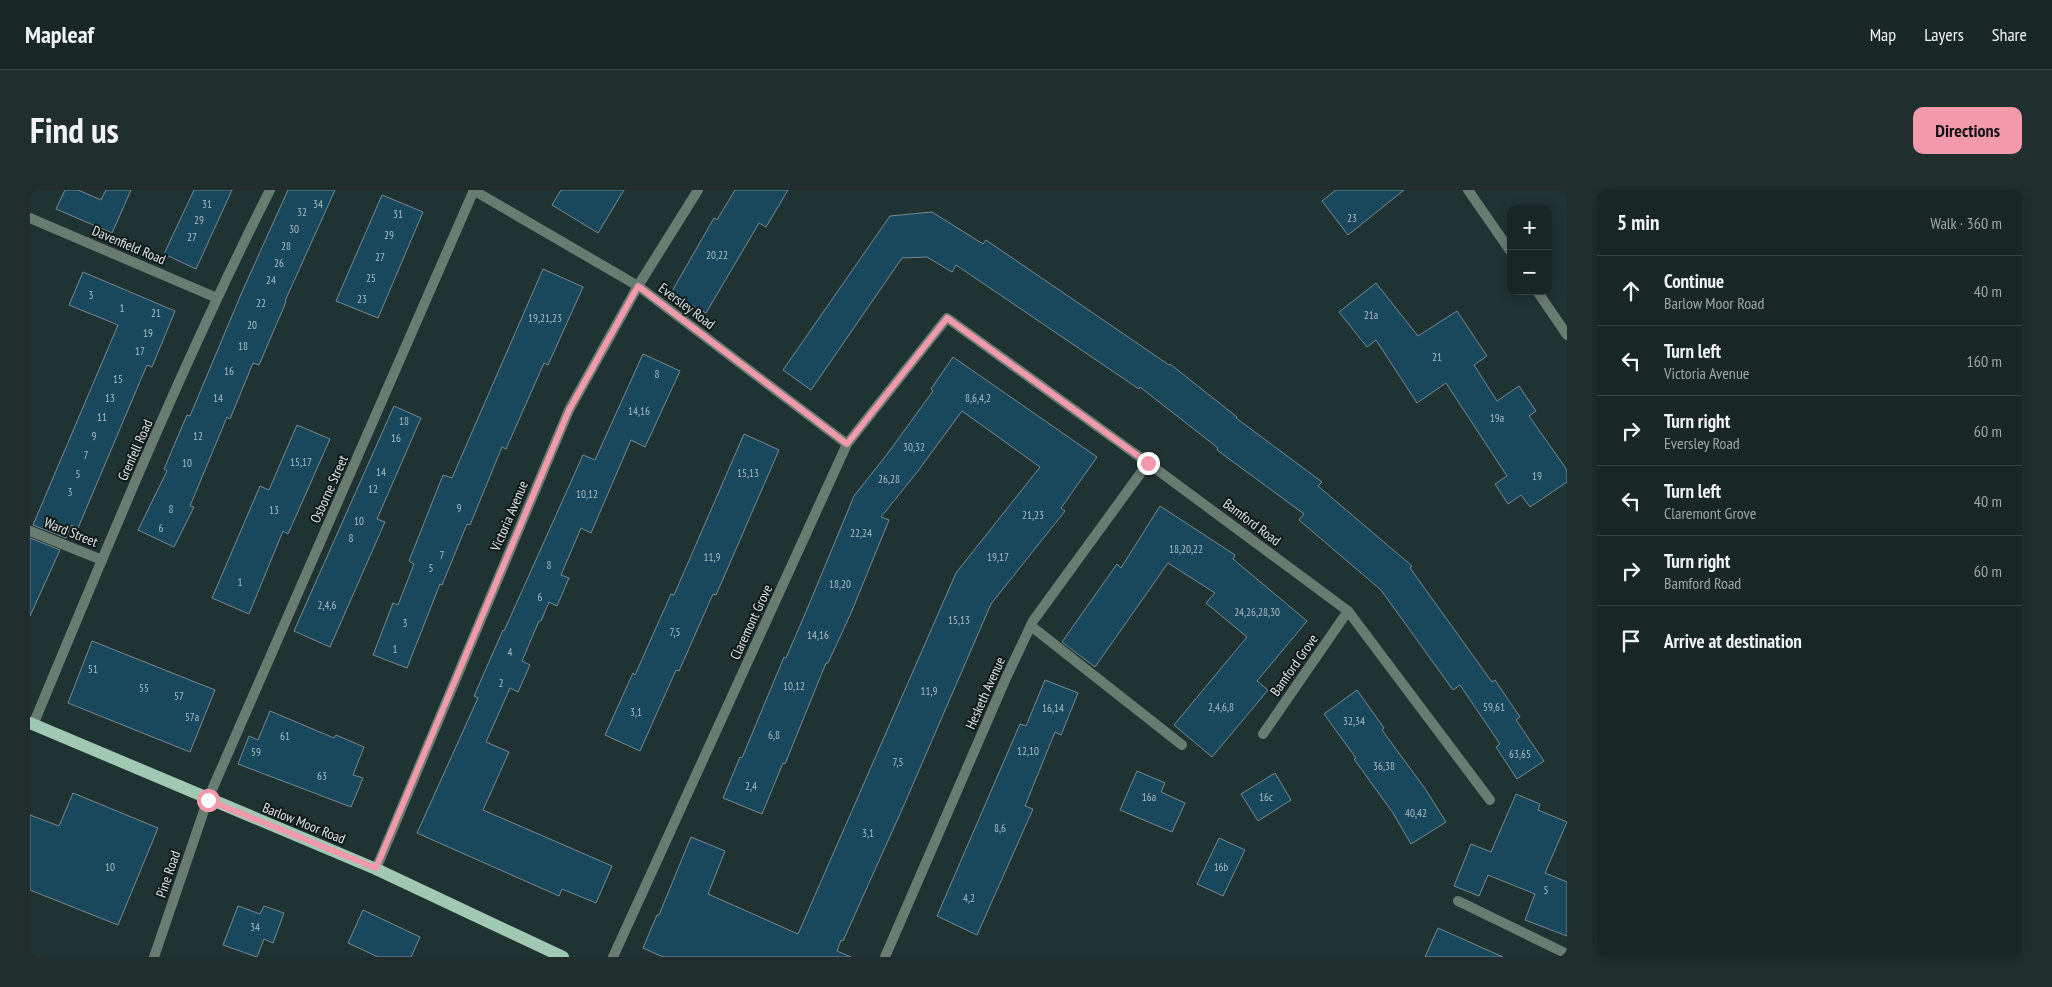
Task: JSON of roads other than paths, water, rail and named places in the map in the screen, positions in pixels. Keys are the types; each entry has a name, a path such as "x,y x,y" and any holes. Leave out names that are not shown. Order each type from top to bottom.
{"main road":[{"name":"Barlow Moor Road","path":"32,724 208,800 376,868 563,957"}],"street":[{"name":"Grenfell Road","path":"32,724 217,298 270,190"},
{"name":"Eversley Road","path":"474,190 638,286 847,444"},
{"name":"Osborne Street","path":"208,800 474,190"},
{"name":"Victoria Avenue","path":"376,868 569,410 638,286 698,190"},
{"path":"1468,190 1510,250"},
{"name":"Davenfield Road","path":"30,218 217,298"},
{"path":"1540,295 1567,335"},
{"name":"Claremont Grove","path":"613,957 847,444 947,318"},
{"name":"Bamford Road","path":"947,318 1148,463 1348,611 1490,800"},
{"name":"Hesketh Avenue","path":"884,957 1006,678 1031,626 1148,463"},
{"name":"Ward Street","path":"30,531 102,560"},
{"name":"Bamford Grove","path":"1263,734 1348,611"},
{"path":"1031,626 1182,745"},
{"name":"Pine Road","path":"154,957 208,800"},
{"path":"1458,901 1567,954"}]}
